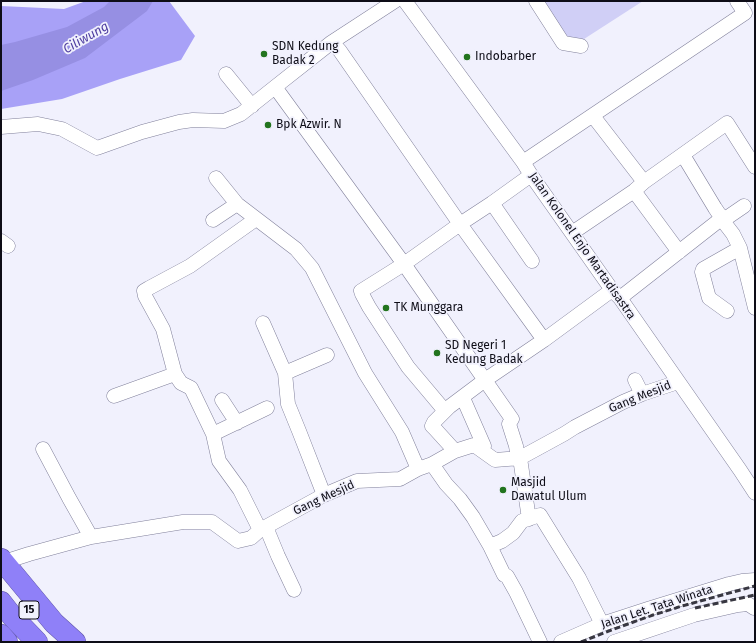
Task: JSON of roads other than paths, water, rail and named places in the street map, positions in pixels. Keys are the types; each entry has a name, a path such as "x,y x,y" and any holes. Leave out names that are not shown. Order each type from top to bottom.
{"highway":[{"name":"15","path":"2,570 27,608 59,642"},
{"path":"2,570 54,624 75,642"},
{"name":"15","path":"1,602 12,616 38,642"},
{"path":"1,620 21,642"},
{"path":"1,636 7,642"}],"street":[{"path":"1,127 38,124 62,129 97,148 142,132 179,122 193,120 224,121 241,114 332,42 395,1"},
{"name":"Jalan Kolonel Enjo Martadisastra","path":"405,1 523,162 755,493"},
{"path":"536,1 563,43 581,46"},
{"path":"523,162 745,13 737,1"},
{"path":"332,42 460,224 544,340"},
{"path":"226,74 252,106"},
{"path":"275,87 404,264 512,419 509,424 519,458 528,519"},
{"path":"593,116 644,182"},
{"path":"572,233 634,191 644,182 727,123 755,167"},
{"path":"683,155 733,234 740,248 755,308"},
{"path":"445,411 408,368 361,291 404,264 531,175"},
{"path":"216,178 237,204 296,250 312,268 365,373 402,432 418,469"},
{"path":"634,191 679,252"},
{"path":"492,203 532,262"},
{"path":"213,220 237,204"},
{"path":"455,451 432,426 445,411 485,380 679,252 717,222 724,220 744,206"},
{"path":"256,219 190,266 144,291 145,296 163,329 175,374 181,383 191,388 212,434 219,461 240,490 263,529 294,590"},
{"path":"728,310 710,298 702,272 703,269 740,248"},
{"path":"263,323 285,373 288,404 324,495"},
{"path":"285,373 327,355"},
{"path":"114,396 175,374"},
{"path":"635,380 642,394"},
{"name":"Gang Mesjid","path":"2,570 29,554 91,537 183,522 212,522 238,541 251,538 263,529 324,495 356,481 400,480 418,469 432,464 455,451 474,445 495,460 519,458 622,402 678,382"},
{"path":"463,398 484,446 482,450"},
{"path":"222,400 236,423"},
{"path":"212,434 267,408"},
{"path":"43,449 91,537"},
{"path":"432,464 473,517 490,546 504,575 507,576 516,592 540,642"},
{"path":"490,546 502,541 513,533 522,521 540,515 579,578 602,624"},
{"name":"Jalan Let. Tata Winata","path":"561,642 602,624 729,584 755,580"},
{"path":"614,642 694,616 738,604 748,604 755,608"}],"water":[{"name":"Ciliwung","path":"110,1 153,1 147,11 85,58 33,80 1,91 1,45 67,27 104,7"}],"railway":[{"path":"581,642 653,615 755,586"},
{"path":"695,608 755,595"}],"place":[{"name":"SDN Kedung Badak 2","path":"264,54"},
{"name":"Indobarber","path":"467,57"},
{"name":"Bpk Azwir. N","path":"268,125"},
{"name":"TK Munggara","path":"386,308"},
{"name":"SD Negeri 1 Kedung Badak","path":"437,353"},
{"name":"Masjid Dawatul Ulum","path":"503,490"}]}
